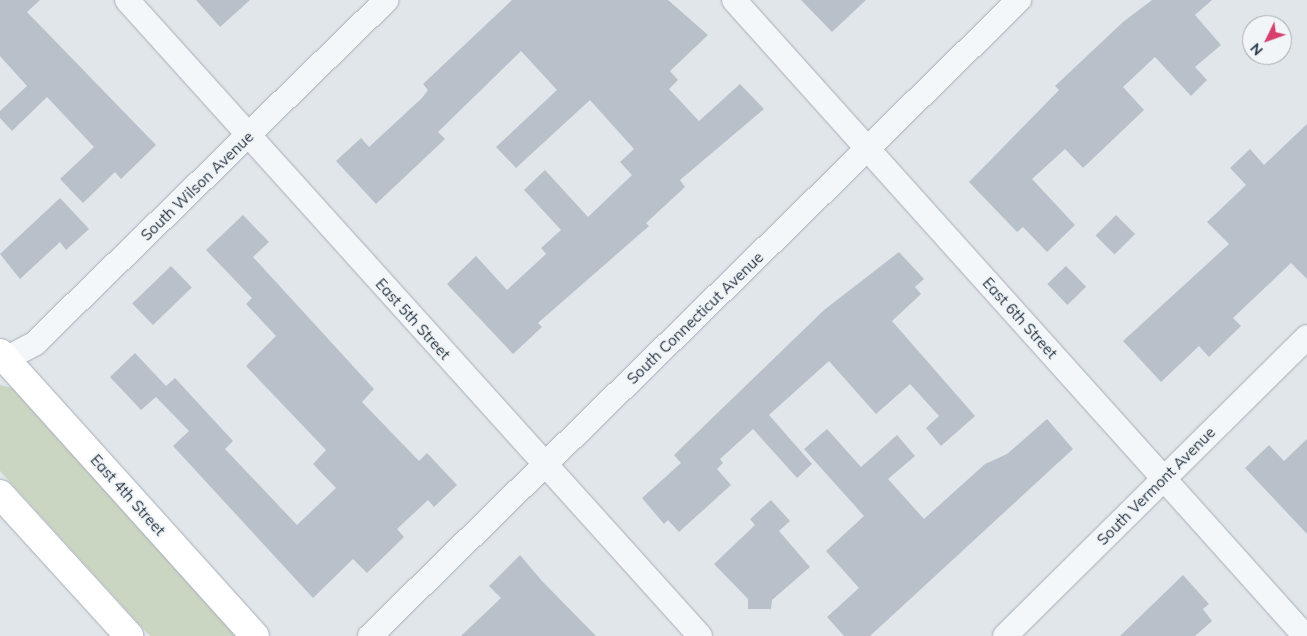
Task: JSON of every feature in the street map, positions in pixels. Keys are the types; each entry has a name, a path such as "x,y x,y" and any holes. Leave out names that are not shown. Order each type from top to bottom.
{"street":[{"name":"East 5th Street","path":"126,0 700,636"},
{"name":"South Wilson Avenue","path":"1,358 35,343 386,0"},
{"name":"East 6th Street","path":"734,0 1304,636"},
{"name":"South Connecticut Avenue","path":"370,636 1019,0"},
{"name":"South Vermont Avenue","path":"1005,636 1307,337"},
{"name":"East 4th Street","path":"1,358 255,636"},
{"path":"0,494 129,636"}],"green space":[{"path":"0,385 12,388 236,636 150,636 0,471"}],"building":[{"path":"0,0 40,0 27,12 156,145 121,179 115,172 83,203 60,179 94,147 47,97 12,131 0,118 0,111 27,86 0,56"},
{"path":"196,0 250,0 220,27"},
{"path":"512,0 668,0 708,35 670,71 678,80 669,89 699,121 740,84 764,109 680,180 685,187 646,223 649,226 538,323 542,327 513,354 447,284 476,256 507,290 546,254 541,248 561,230 524,190 545,170 588,217 632,175 620,162 634,149 590,100 516,168 496,147 557,90 521,51 438,132 445,139 376,204 336,161 361,138 369,147 422,98 428,90 423,84"},
{"path":"801,0 866,0 832,32"},
{"path":"1152,0 1212,0 1195,15 1221,45 1195,67 1207,80 1191,96 1155,57 1123,87 1144,110 1083,168 1065,149 1032,179 1075,225 1047,252 1023,227 1017,232 969,182 1059,90 1055,86 1123,22"},
{"path":"1307,124 1307,279 1291,263 1233,318 1241,326 1209,357 1199,346 1161,382 1123,341 1229,244 1207,222 1246,185 1230,168 1250,149 1264,165"},
{"path":"60,198 89,229 66,250 60,242 20,279 0,254"},
{"path":"243,215 269,242 253,257 374,389 362,402 419,461 427,453 457,485 434,507 428,500 397,529 404,537 367,573 353,559 313,598 173,446 189,431 156,397 141,410 110,377 135,353 166,386 175,378 233,441 225,449 297,525 336,488 313,464 326,450 246,366 276,336 246,304 252,298 206,250"},
{"path":"1116,215 1135,234 1115,255 1095,236"},
{"path":"899,252 924,279 915,287 921,294 892,321 975,416 941,446 926,428 939,416 910,384 876,414 829,361 769,415 812,464 797,478 753,429 720,459 723,463 717,469 731,485 679,532 668,520 664,524 642,498 681,463 674,455 824,310"},
{"path":"171,266 192,288 153,325 132,304"},
{"path":"1066,266 1086,287 1067,305 1047,284"},
{"path":"1047,419 1073,449 870,636 844,636 827,617 859,588 826,551 864,516 804,449 827,429 861,467 897,435 915,456 888,479 924,519 985,464 1007,454"},
{"path":"1307,439 1307,534 1245,468 1269,445 1284,461"},
{"path":"771,500 790,521 779,531 810,567 772,600 771,609 748,609 748,599 714,564 755,525 750,519"},
{"path":"520,555 542,581 596,636 461,636 501,598 489,586"},
{"path":"1183,575 1209,604 1203,609 1212,621 1195,636 1120,636"}]}
